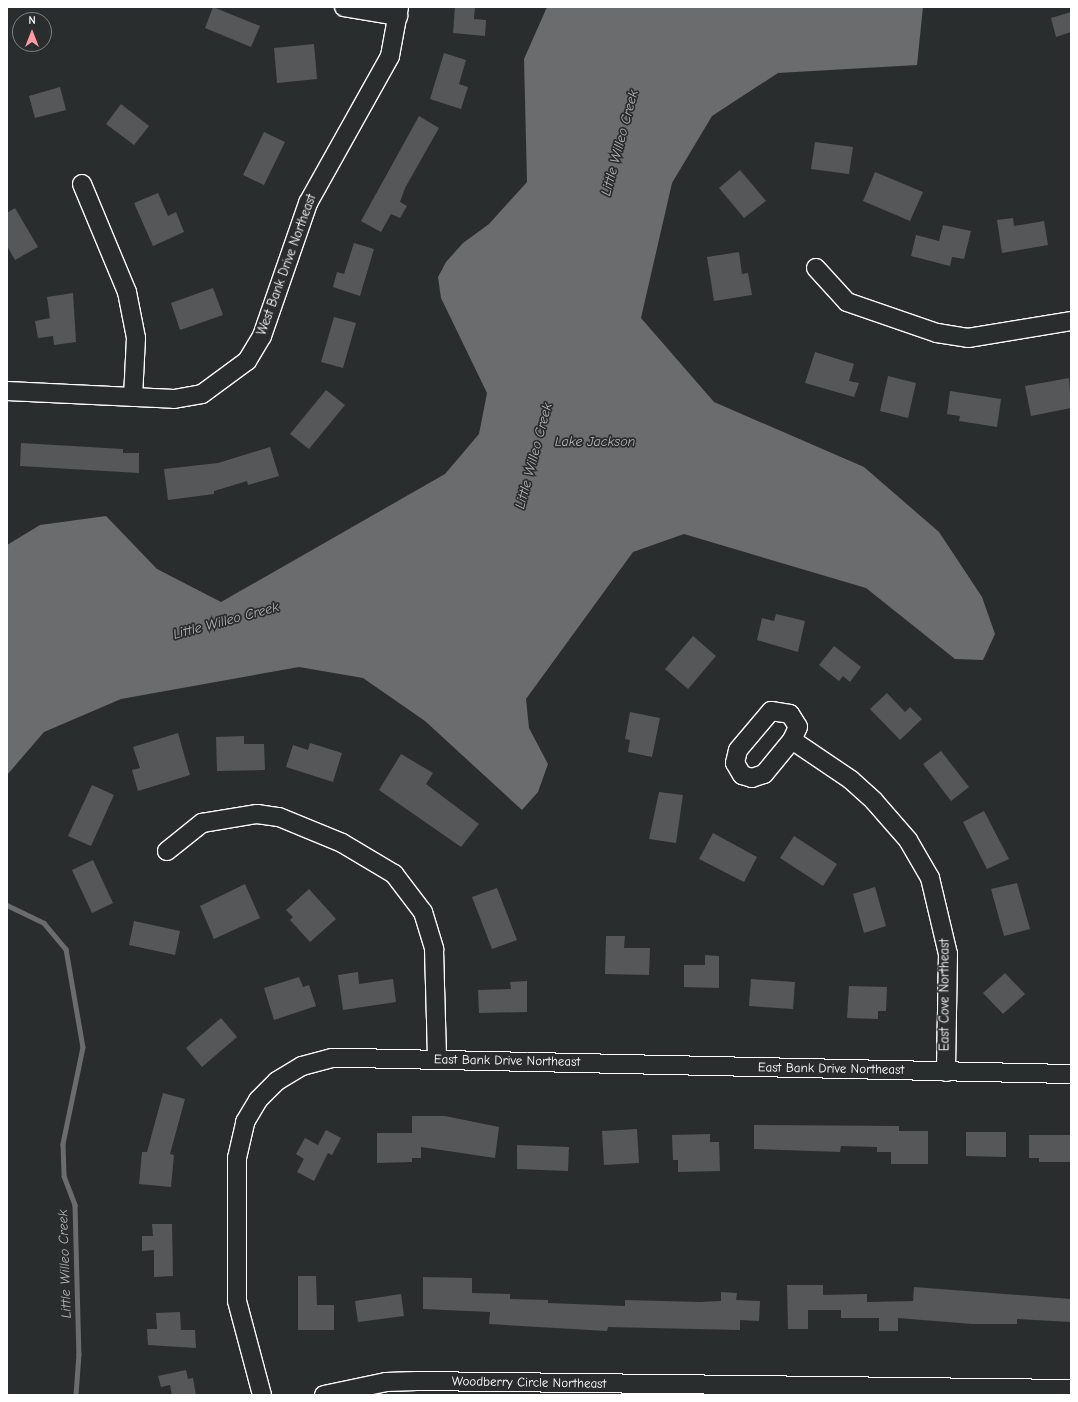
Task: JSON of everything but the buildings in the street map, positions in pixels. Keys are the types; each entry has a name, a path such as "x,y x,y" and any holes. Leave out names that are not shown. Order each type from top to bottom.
{"street":[{"path":"344,7 399,11"},
{"name":"West Bank Drive Northeast","path":"7,391 174,399 202,394 227,379 247,361 262,336 308,203 390,56 399,11"},
{"path":"82,184 127,292 136,338 133,397"},
{"path":"816,268 847,302 937,333 968,338 1071,321"},
{"name":"East Cove Northeast","path":"792,740 851,780 890,817 920,856 930,878 948,954 946,1072"},
{"path":"167,850 202,823 257,814 279,818 342,843 394,874 422,912 434,949 437,1060"},
{"name":"East Bank Drive Northeast","path":"262,1395 237,1301 237,1158 245,1122 277,1081 302,1066 332,1058 1071,1074"},
{"name":"Woodberry Circle Northeast","path":"324,1395 386,1382 417,1381 659,1390 1071,1389"}],"water":[{"name":"Lake Jackson","path":"547,7 923,7 917,65 778,73 712,116 672,183 641,318 714,402 864,467 939,532 982,597 995,634 983,660 955,659 866,588 684,534 633,552 526,699 529,728 548,764 538,792 522,810 425,721 363,678 299,667 121,699 44,732 7,775 7,545 40,525 106,516 157,569 221,602 445,474 479,434 487,393 441,298 438,277 446,262 463,243 489,224 527,182 524,59"}],"waterway":[{"name":"Little Willeo Creek","path":"7,905 44,923 66,949 83,1047 63,1144 64,1176 75,1205 79,1354 76,1395"}]}
